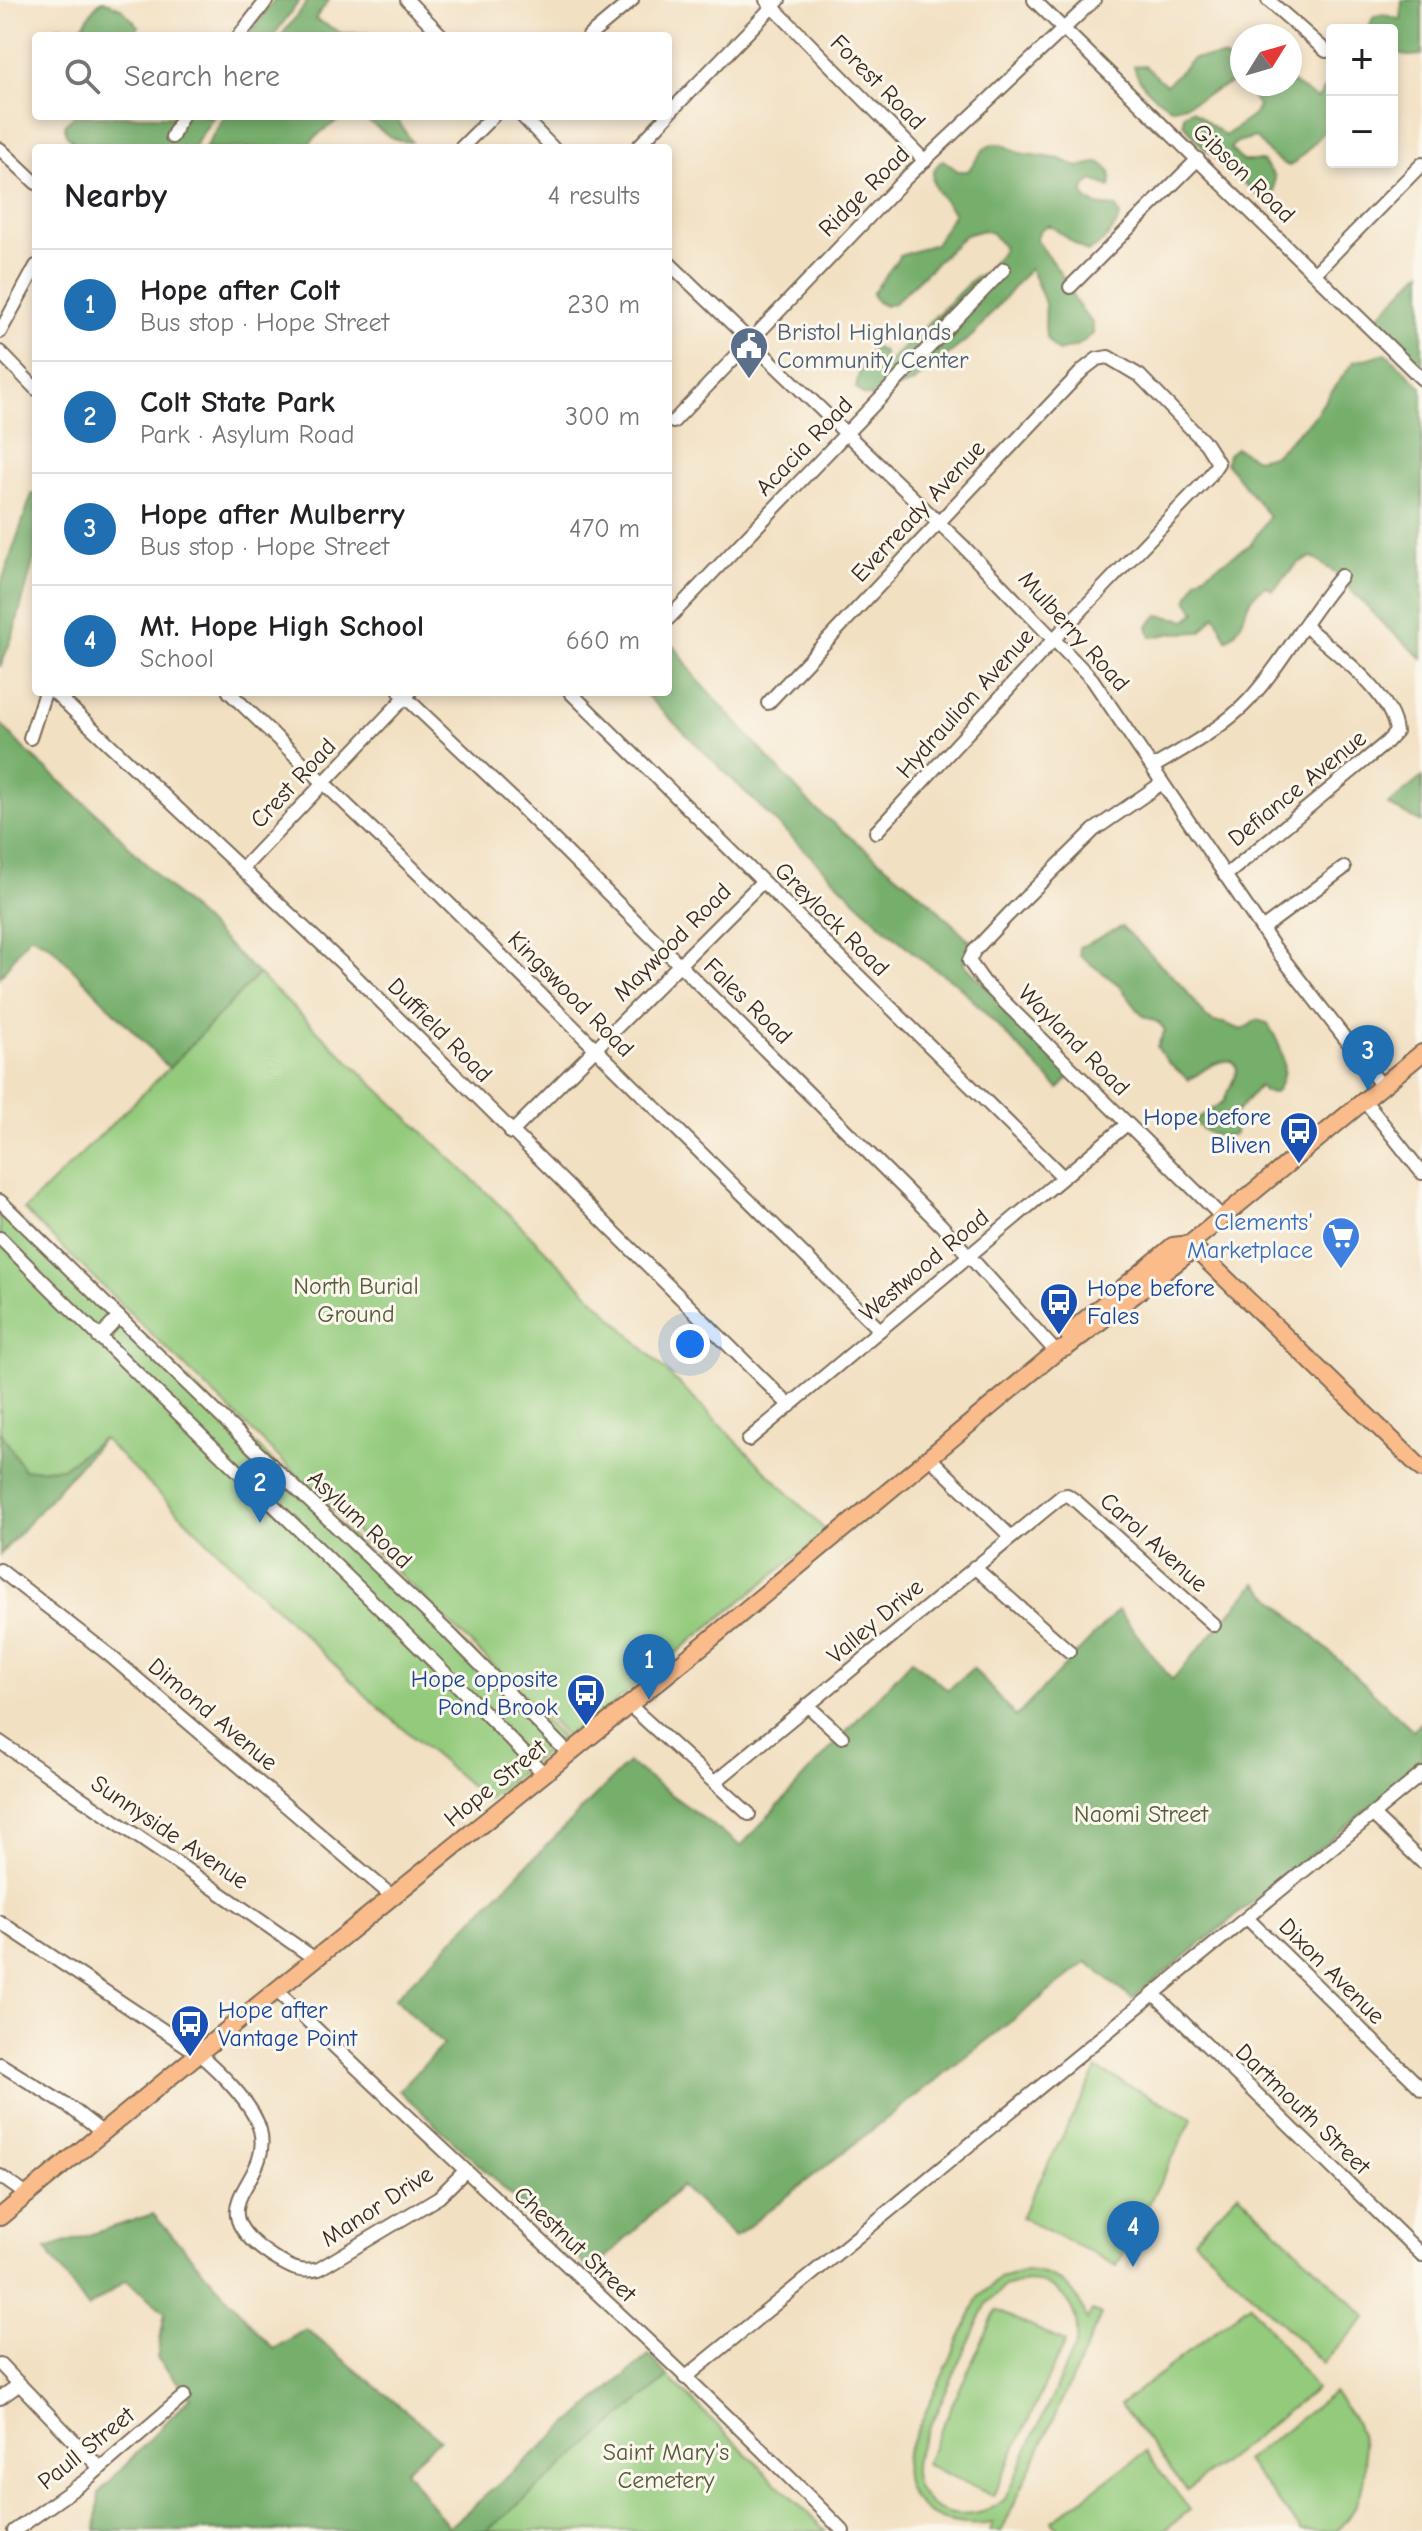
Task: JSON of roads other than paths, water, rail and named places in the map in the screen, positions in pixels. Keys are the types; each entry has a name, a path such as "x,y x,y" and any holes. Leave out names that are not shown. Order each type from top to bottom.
{"main road":[{"name":"Hope Street","path":"0,2217 1056,1352 1061,1340 1173,1246 1190,1244 1422,1053"},
{"path":"1190,1244 1422,1469"}],"street":[{"path":"242,32 267,0"},
{"path":"407,0 438,32"},
{"path":"594,32 632,0"},
{"name":"Gibson Road","path":"1034,0 1422,379"},
{"name":"Ridge Road","path":"673,422 925,161 1094,0"},
{"path":"1268,0 1326,51"},
{"path":"672,110 772,2"},
{"name":"Forest Road","path":"772,2 925,161"},
{"path":"172,137 180,120"},
{"path":"465,144 489,120"},
{"path":"526,120 549,144"},
{"path":"641,144 662,120"},
{"path":"0,149 32,179"},
{"path":"1070,287 1198,159"},
{"path":"1315,273 1422,164"},
{"name":"Mulberry Road","path":"672,266 1055,638 1105,696 1262,929 1382,1086"},
{"name":"Acacia Road","path":"672,615 1004,269"},
{"path":"0,332 32,273"},
{"path":"0,352 32,385"},
{"name":"Hydraulion Avenue","path":"876,832 1208,478 1218,463 1206,444 1140,376 1124,364 1106,357"},
{"name":"Everready Avenue","path":"768,703 1084,369 1097,359 1106,357"},
{"path":"1153,767 1213,729 1249,700 1341,576"},
{"name":"Defiance Avenue","path":"1225,876 1396,732 1393,717 1370,685 1305,626"},
{"path":"30,738 44,696"},
{"name":"Duffield Road","path":"58,696 347,968 790,1406"},
{"name":"Kingswood Road","path":"233,696 880,1330"},
{"name":"Crest Road","path":"242,869 403,696"},
{"name":"Fales Road","path":"407,696 970,1255 1056,1352"},
{"name":"Greylock Road","path":"574,696 1063,1177"},
{"name":"Wayland Road","path":"1162,783 1094,830 1008,915 970,958 971,966 1222,1217"},
{"path":"1262,929 1344,868"},
{"name":"Maywood Road","path":"511,1133 762,882"},
{"path":"1364,1100 1422,1173"},
{"name":"Westwood Road","path":"748,1440 1127,1124"},
{"name":"Asylum Road","path":"0,1201 252,1448 450,1634 569,1754"},
{"name":"Asylum Road","path":"0,1238 99,1338 461,1686 544,1774"},
{"path":"99,1338 119,1317"},
{"path":"929,1457 1010,1536"},
{"name":"Carol Avenue","path":"1062,1496 1067,1495 1077,1502 1214,1625"},
{"name":"Valley Drive","path":"715,1782 1062,1496"},
{"path":"974,1567 1069,1651"},
{"name":"Dimond Avenue","path":"0,1570 108,1654 393,1897"},
{"path":"628,1704 749,1814"},
{"path":"807,1705 842,1737"},
{"name":"Sunnyside Avenue","path":"0,1742 143,1842 191,1870 315,1959"},
{"path":"685,2378 1422,1774"},
{"path":"1372,1814 1422,1862"},
{"name":"Dixon Avenue","path":"1247,1918 1422,2089"},
{"path":"0,1922 199,2054"},
{"name":"Chestnut Street","path":"276,1990 843,2531"},
{"name":"Dartmouth Street","path":"1154,1994 1421,2252"},
{"name":"Manor Drive","path":"199,2054 220,2072 256,2119 260,2133 262,2155 238,2203 240,2227 260,2249 295,2270 313,2270 341,2257 439,2197 465,2171"},
{"path":"0,2064 71,2108 103,2133"},
{"path":"0,2176 27,2195"},
{"path":"0,2364 100,2468"},
{"path":"0,2398 20,2384"},
{"name":"Paull Street","path":"14,2531 85,2481 184,2396"}],"place":[{"name":"Bristol Highlands Community Center","path":"749,380"},
{"name":"Hope after Mulberry","path":"1368,1091"},
{"name":"Hope before Bliven","path":"1299,1165"},
{"name":"Clements' Marketplace","path":"1341,1270"},
{"name":"Hope before Fales","path":"1059,1336"},
{"name":"Colt State Park","path":"260,1523"},
{"name":"Hope after Colt","path":"649,1700"},
{"name":"Hope opposite Pond Brook","path":"586,1727"},
{"name":"Hope after Vantage Point","path":"190,2058"},
{"name":"Mt. Hope High School","path":"1133,2267"}],"park label":[{"name":"North Burial Ground","path":"356,1300"},
{"name":"Naomi Street","path":"1141,1814"},
{"name":"Saint Mary's Cemetery","path":"666,2466"}]}
